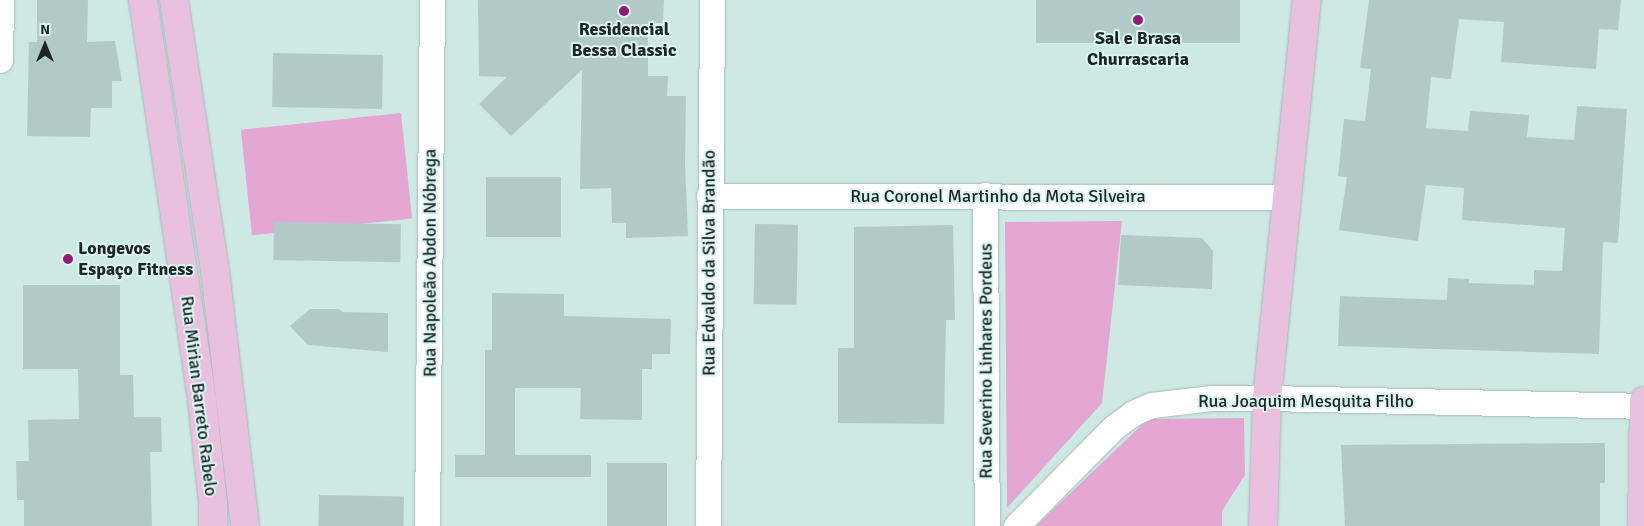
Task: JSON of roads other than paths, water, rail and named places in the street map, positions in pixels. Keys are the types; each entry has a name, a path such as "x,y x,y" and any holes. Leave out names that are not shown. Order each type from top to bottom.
{"main road":[{"name":"Rua Mirian Barreto Rabelo","path":"143,0 202,400 213,526"},
{"name":"Rua Mirian Barreto Rabelo","path":"174,0 216,279 245,526"},
{"path":"1263,526 1267,398 1307,0"},
{"path":"1642,526 1644,401"}],"street":[{"path":"0,60 1,0"},
{"name":"Rua Napoleão Abdon Nóbrega","path":"427,526 432,0"},
{"name":"Rua Edvaldo da Silva Brandão","path":"708,526 709,196 712,0"},
{"name":"Rua Severino Linhares Pordeus","path":"985,195 987,526"},
{"name":"Rua Coronel Martinho da Mota Silveira","path":"709,196 1287,196"},
{"name":"Rua Joaquim Mesquita Filho","path":"1016,526 1114,427 1133,413 1152,405 1180,401 1267,398 1643,406"}],"place":[{"name":"Residencial Bessa Classic","path":"624,11"},
{"name":"Sal e Brasa Churrascaria","path":"1138,20"},
{"name":"Longevos Espaço Fitness","path":"68,259"}]}
